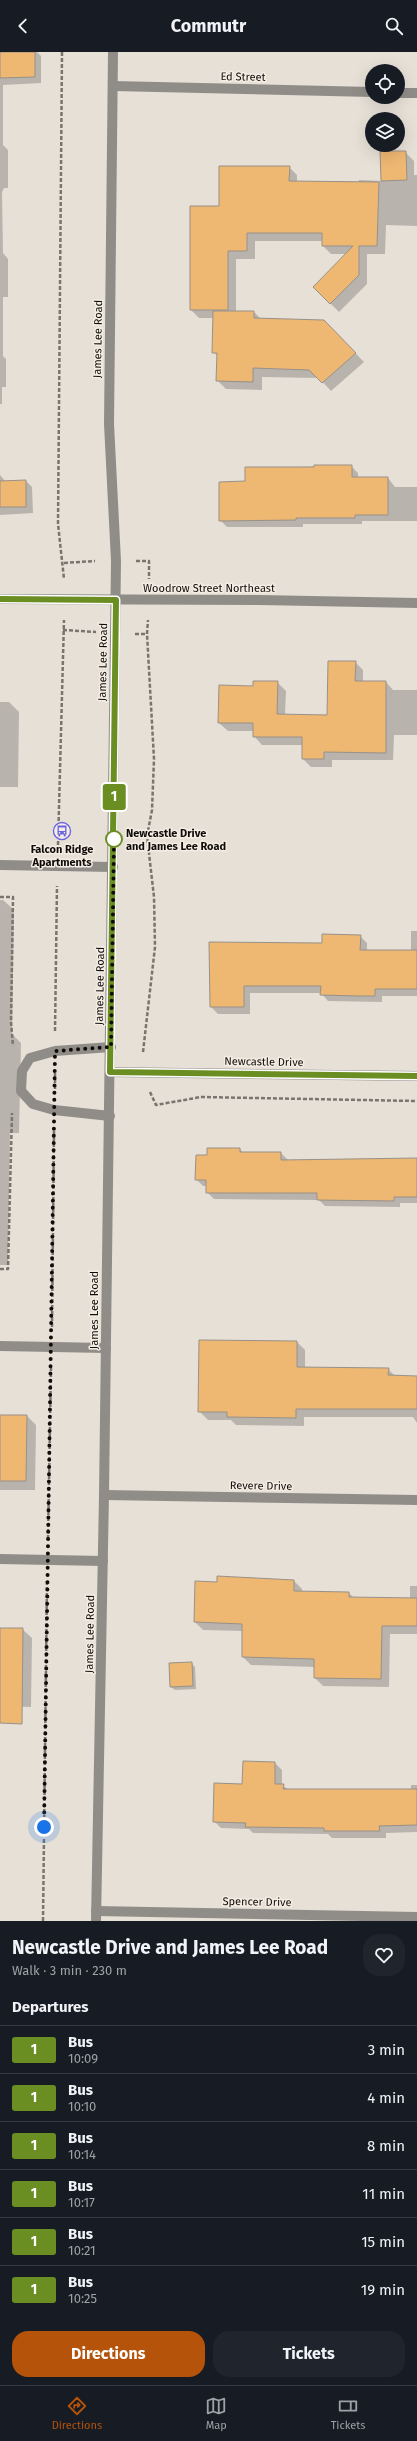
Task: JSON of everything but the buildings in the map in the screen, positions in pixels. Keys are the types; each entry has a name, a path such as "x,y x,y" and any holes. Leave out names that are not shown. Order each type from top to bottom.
{"street":[{"name":"James Lee Road","path":"96,1916 114,867 116,539 109,424 113,52"},
{"name":"Ed Street","path":"113,86 365,92"},
{"path":"405,92 417,93"},
{"name":"Woodrow Street Northeast","path":"0,599 259,600 417,603"},
{"path":"0,865 114,867"},
{"path":"110,1116 54,1110 33,1104 21,1091 22,1071 30,1058 55,1051 111,1047"},
{"name":"Newcastle Drive","path":"110,1072 417,1076"},
{"path":"0,1346 106,1348"},
{"name":"Revere Drive","path":"104,1495 417,1500"},
{"path":"0,1559 103,1561"},
{"name":"Spencer Drive","path":"96,1916 417,1917"}],"path":[{"path":"43,1921 52,1347 57,866 64,600 64,567 58,524 62,52"},
{"path":"147,634 154,759 152,810 147,836 154,897 155,947 140,1072 156,1105 201,1097 417,1102"}],"bus line":[{"name":"1","path":"0,599 116,600 110,1072 417,1076"}],"place":[{"name":"Falcon Ridge Apartments","path":"62,831"},
{"name":"Newcastle Drive and James Lee Road","path":"114,839"}],"route":[{"path":"44,1827 55,1051 111,1047 114,839"}]}
